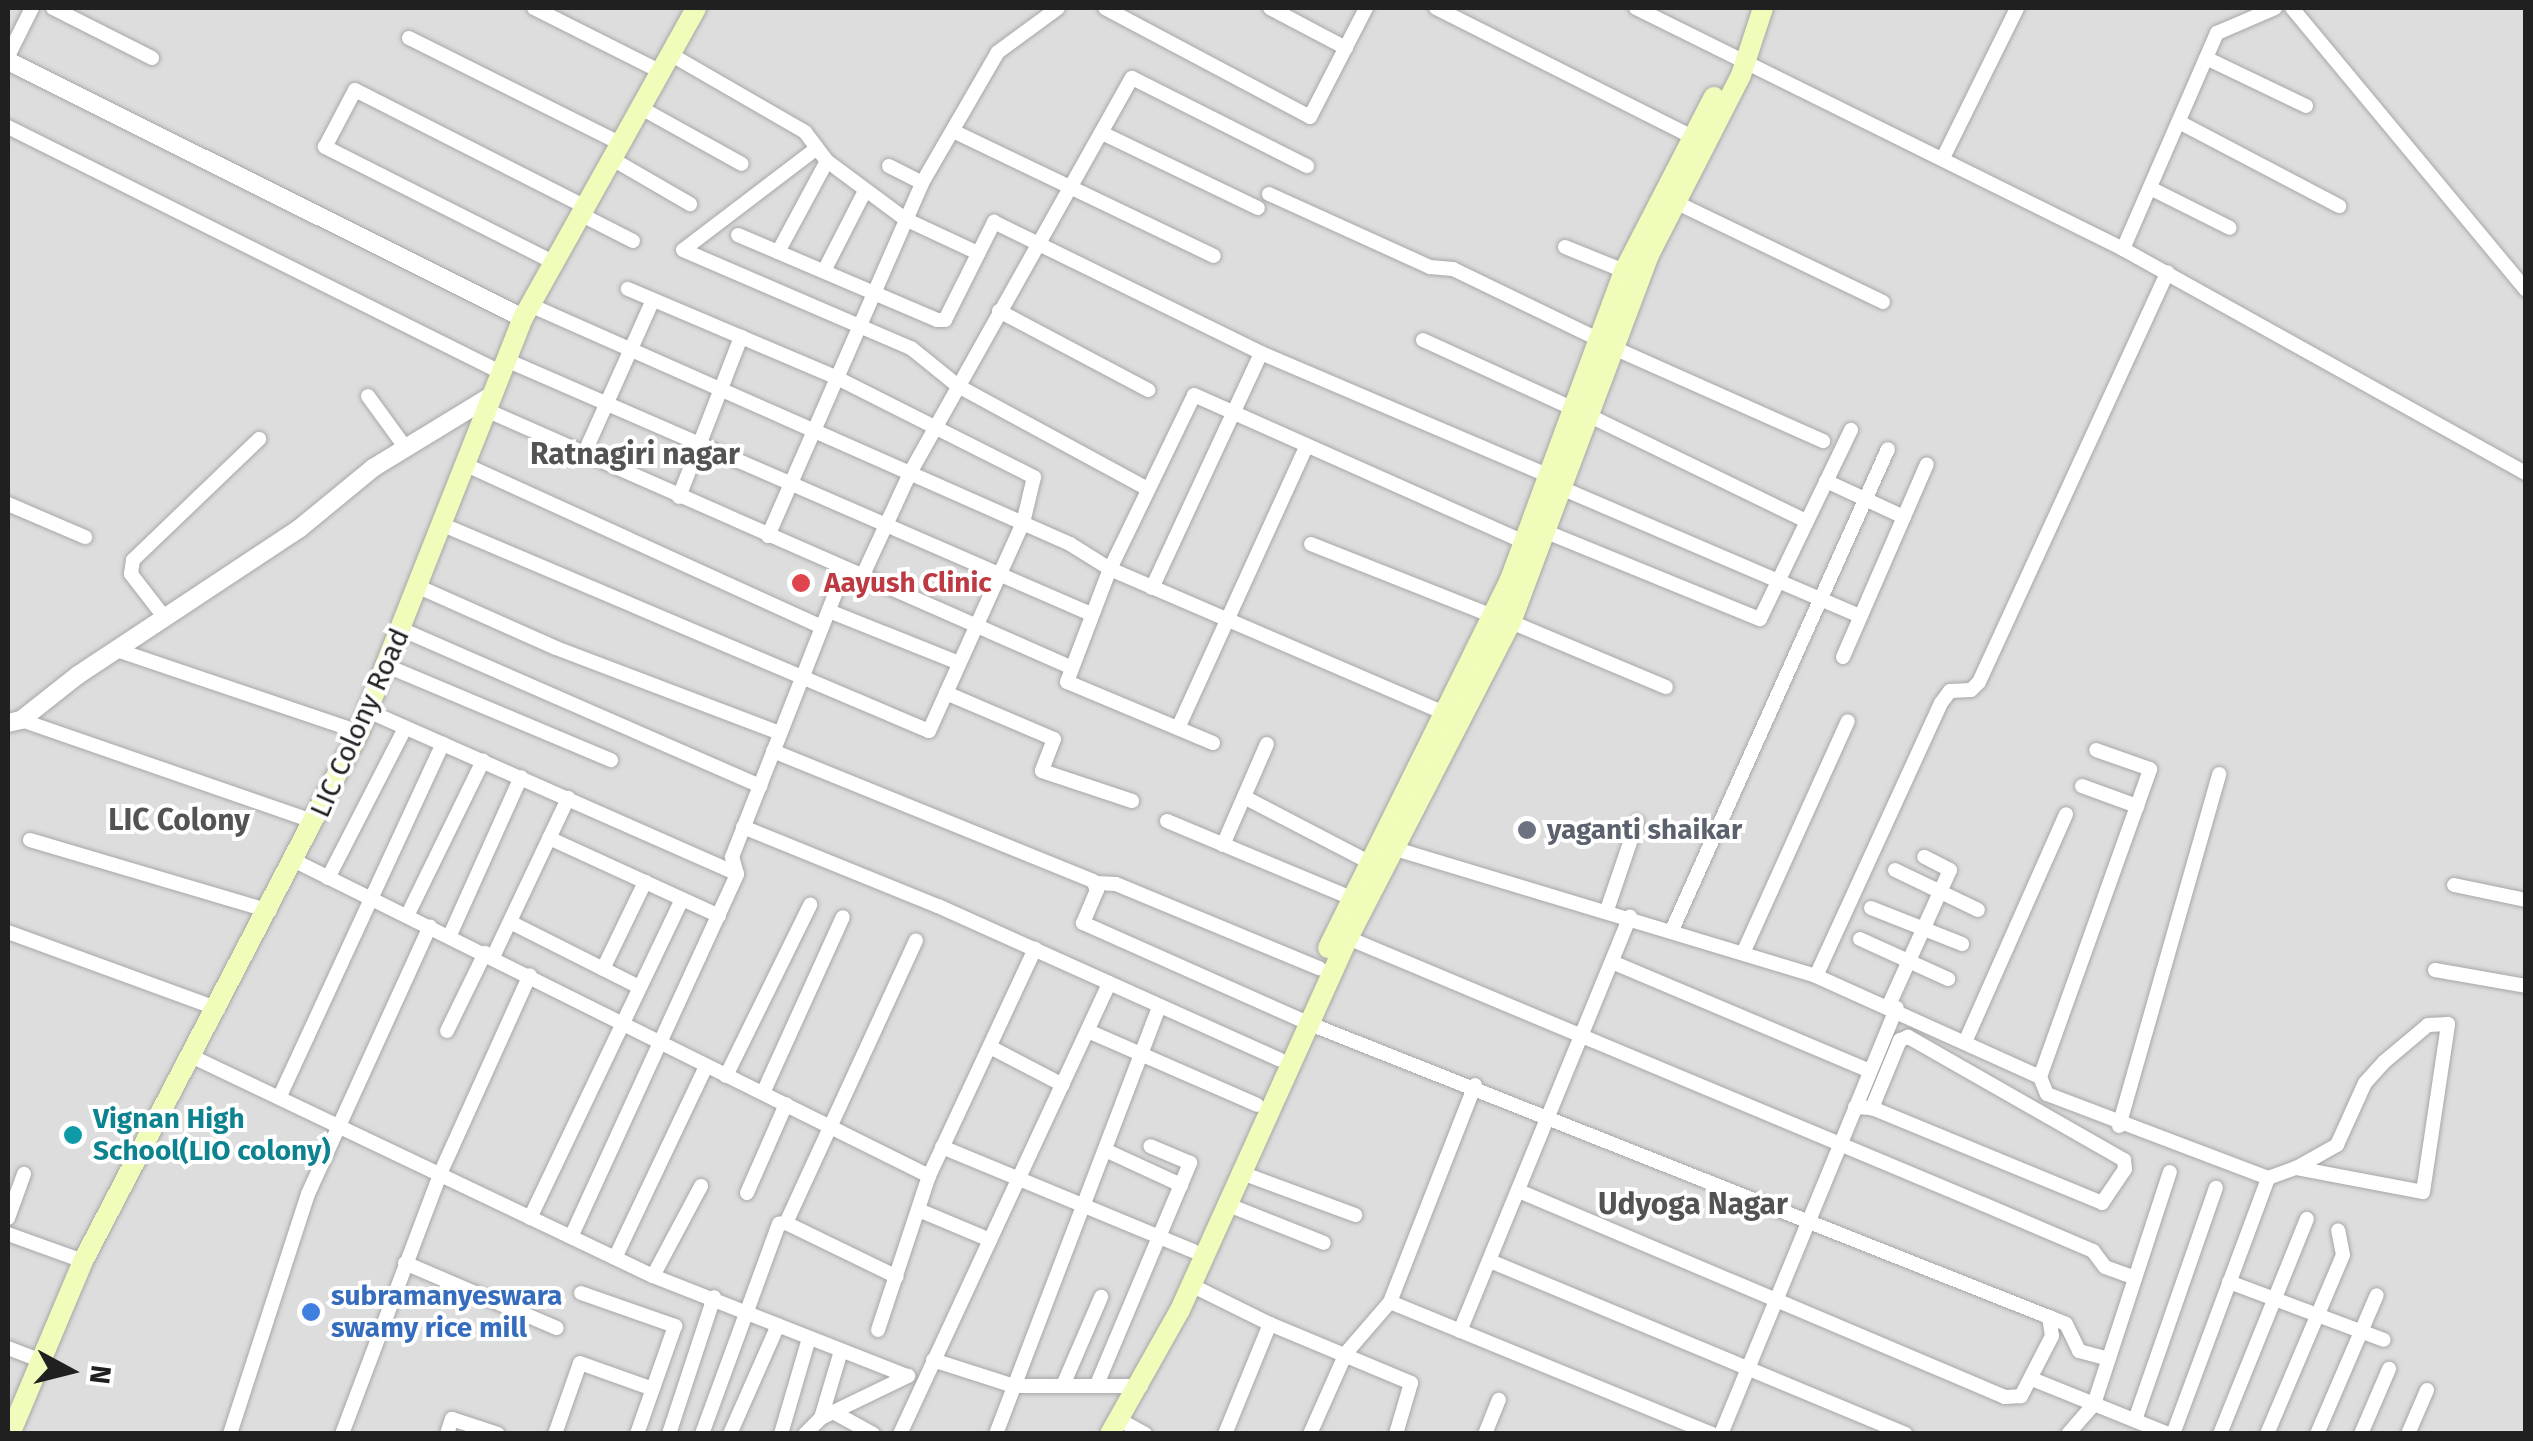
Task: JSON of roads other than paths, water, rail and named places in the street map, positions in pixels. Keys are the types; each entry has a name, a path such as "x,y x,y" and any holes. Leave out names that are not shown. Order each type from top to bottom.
{"main road":[{"name":"LIC Colony Road","path":"10,1434 83,1261 270,911 359,732 403,630 501,365 527,311 586,212 696,8"},
{"path":"1606,344 1742,63 1763,8"},
{"path":"1094,1434 1136,1384 1191,1285 1351,898 1550,533 1559,484 1606,344 1624,271 1692,136 1742,63"},
{"path":"1115,1427 1256,1105 1348,938 1380,851 1445,713 1502,619 1526,544 1559,484"}],"street":[{"path":"32,8 8,58 527,311 630,350 1023,522 1110,569 1445,713"},
{"path":"53,8 152,58"},
{"path":"534,8 666,63 805,132 822,155 905,219 978,253"},
{"path":"768,536 833,376 922,183 998,52 1058,8"},
{"path":"1105,8 1310,117 1366,8"},
{"path":"1270,8 1346,48"},
{"path":"1436,8 1692,136"},
{"path":"1636,8 2168,272 2526,473"},
{"path":"1943,158 2017,8"},
{"path":"2292,8 2526,290"},
{"path":"2123,249 2217,33 2270,11"},
{"path":"409,38 618,152 690,204"},
{"path":"2206,58 2306,106"},
{"path":"862,577 910,473 1132,78 1307,166"},
{"path":"555,263 326,148 355,90 633,240"},
{"path":"642,108 742,164"},
{"path":"2179,122 2339,206"},
{"path":"8,127 501,365 606,404 1091,614"},
{"path":"953,131 1214,256"},
{"path":"1102,133 1258,208"},
{"path":"778,252 822,155"},
{"path":"822,155 781,170 683,250 926,356 958,386 1148,489"},
{"path":"889,166 922,183"},
{"path":"2150,188 2230,228"},
{"path":"824,271 865,191"},
{"path":"1269,194 1430,267 1453,269 1606,344 1823,440"},
{"path":"1673,201 1882,302"},
{"path":"738,234 944,320 994,222 1261,353 1860,616"},
{"path":"1566,248 1624,271"},
{"path":"1816,976 1941,702 1950,691 1971,690 1979,682 2168,272"},
{"path":"442,524 929,731 1023,522 1034,477 833,376 628,289"},
{"path":"584,454 653,300"},
{"path":"999,311 1148,390"},
{"path":"679,496 741,337"},
{"path":"1423,340 1806,521"},
{"path":"1152,588 1261,353"},
{"path":"1213,743 1066,682 1068,666 1110,569 1194,395 1526,544"},
{"path":"368,396 406,447"},
{"path":"11,722 300,528 406,447 488,403 584,454 1068,666"},
{"path":"1550,533 1760,619 1851,430"},
{"path":"165,618 131,574 133,560 259,439"},
{"path":"1178,728 1306,447"},
{"path":"1672,930 1888,449"},
{"path":"464,464 822,627"},
{"path":"1842,657 1927,464"},
{"path":"1826,481 1904,517"},
{"path":"8,504 84,536"},
{"path":"1311,544 1666,687"},
{"path":"571,1237 738,874 732,858 844,570"},
{"path":"419,586 556,648 780,733"},
{"path":"828,611 960,663"},
{"path":"403,630 760,786"},
{"path":"117,650 359,732"},
{"path":"387,666 611,760"},
{"path":"946,692 1054,739 1042,771 1132,801"},
{"path":"368,711 738,874"},
{"path":"11,722 315,822"},
{"path":"1744,951 1848,722"},
{"path":"328,878 405,728"},
{"path":"280,1096 443,744"},
{"path":"1223,845 1267,744"},
{"path":"2096,750 2150,769 2040,1076 2047,1094 2120,1126 2268,1178 2337,1146 2366,1083 2384,1062 2428,1025 2448,1024 2422,1192 2296,1168"},
{"path":"773,751 1096,883 1116,884 1319,968"},
{"path":"407,916 483,761"},
{"path":"2120,1126 2219,774"},
{"path":"450,936 521,778"},
{"path":"2082,786 2137,806"},
{"path":"1244,797 1380,851 1607,910 1816,976 1893,1007 2040,1076"},
{"path":"447,1031 510,922 568,798"},
{"path":"1966,1040 2066,814"},
{"path":"1167,821 1351,898"},
{"path":"1607,910 1636,822"},
{"path":"743,827 1035,949 1278,1059"},
{"path":"549,838 719,916"},
{"path":"30,840 270,911"},
{"path":"1721,1434 1870,1071 1907,962 1950,870 1924,857"},
{"path":"295,861 929,1176"},
{"path":"1895,870 1978,910"},
{"path":"603,969 645,882"},
{"path":"1096,883 1082,923 1303,1021 1551,1115 2066,1324 2079,1351 2108,1359"},
{"path":"2454,884 2526,900"},
{"path":"530,1218 682,899"},
{"path":"726,1076 810,905"},
{"path":"1871,908 1962,944"},
{"path":"763,1093 843,917"},
{"path":"1460,1332 1630,917"},
{"path":"510,922 639,987"},
{"path":"230,1434 282,1267 336,1128 430,926"},
{"path":"8,932 218,1009"},
{"path":"1348,938 2093,1251 2105,1267 2135,1278"},
{"path":"786,1222 826,1128 916,940"},
{"path":"1860,940 1948,978"},
{"path":"878,1330 921,1211 929,1176 1035,949"},
{"path":"1612,962 1870,1071"},
{"path":"2436,970 2526,986"},
{"path":"342,1434 440,1174 530,975"},
{"path":"805,1434 827,1415 914,1379 933,1360 1109,984"},
{"path":"996,1434 1159,1008"},
{"path":"1088,1031 1256,1105"},
{"path":"1855,1107 1872,1108 2102,1203 2125,1169 2124,1160 1908,1038 1900,1040 1872,1108"},
{"path":"990,1047 1063,1085"},
{"path":"193,1057 654,1276 746,1309 914,1379"},
{"path":"615,1258 706,1066"},
{"path":"1310,1434 1346,1353 1390,1302 1475,1085"},
{"path":"747,1193 786,1104"},
{"path":"1098,1382 1160,1238 1187,1159 1150,1146"},
{"path":"942,1147 1193,1251"},
{"path":"1105,1150 1181,1185"},
{"path":"1239,1172 1356,1215"},
{"path":"2068,1434 2094,1404 2170,1172"},
{"path":"8,1218 24,1174"},
{"path":"2032,1379 2170,1434 2268,1178"},
{"path":"654,1276 700,1186"},
{"path":"2134,1420 2216,1188"},
{"path":"1519,1191 2005,1397 2022,1396 2032,1379 2052,1336 2049,1317"},
{"path":"1226,1204 1324,1243"},
{"path":"921,1211 990,1240"},
{"path":"2220,1434 2307,1219"},
{"path":"702,1434 779,1224 786,1222 897,1277"},
{"path":"2267,1434 2343,1255 2338,1230"},
{"path":"8,1234 83,1261"},
{"path":"1490,1261 1905,1434"},
{"path":"405,1263 558,1328"},
{"path":"2228,1282 2384,1340"},
{"path":"1191,1285 1270,1324 1410,1382 1396,1434"},
{"path":"581,1292 675,1326 637,1434"},
{"path":"2317,1434 2377,1294"},
{"path":"1064,1384 1101,1297"},
{"path":"669,1434 714,1298"},
{"path":"1390,1302 1712,1434"},
{"path":"1225,1434 1270,1324"},
{"path":"730,1434 778,1325"},
{"path":"781,1434 809,1338"},
{"path":"8,1348 40,1360"},
{"path":"827,1415 840,1351"},
{"path":"933,1360 1014,1386 1136,1384"},
{"path":"555,1434 580,1363 653,1389"},
{"path":"2362,1434 2389,1369"},
{"path":"905,1432 914,1379"},
{"path":"2408,1434 2427,1390"},
{"path":"1489,1432 1499,1400"},
{"path":"827,1415 873,1434"},
{"path":"447,1434 452,1419 498,1434"},
{"path":"1115,1427 1145,1434"}],"place":[{"name":"Aayush Clinic","path":"801,583"},
{"name":"yaganti shaikar","path":"1527,830"},
{"name":"Vignan High School(LIO colony)","path":"73,1135"},
{"name":"subramanyeswara swamy rice mill","path":"311,1312"}],"district":[{"name":"Ratnagiri nagar","path":"635,454"},
{"name":"LIC Colony","path":"179,820"},
{"name":"Udyoga Nagar","path":"1693,1204"}]}
